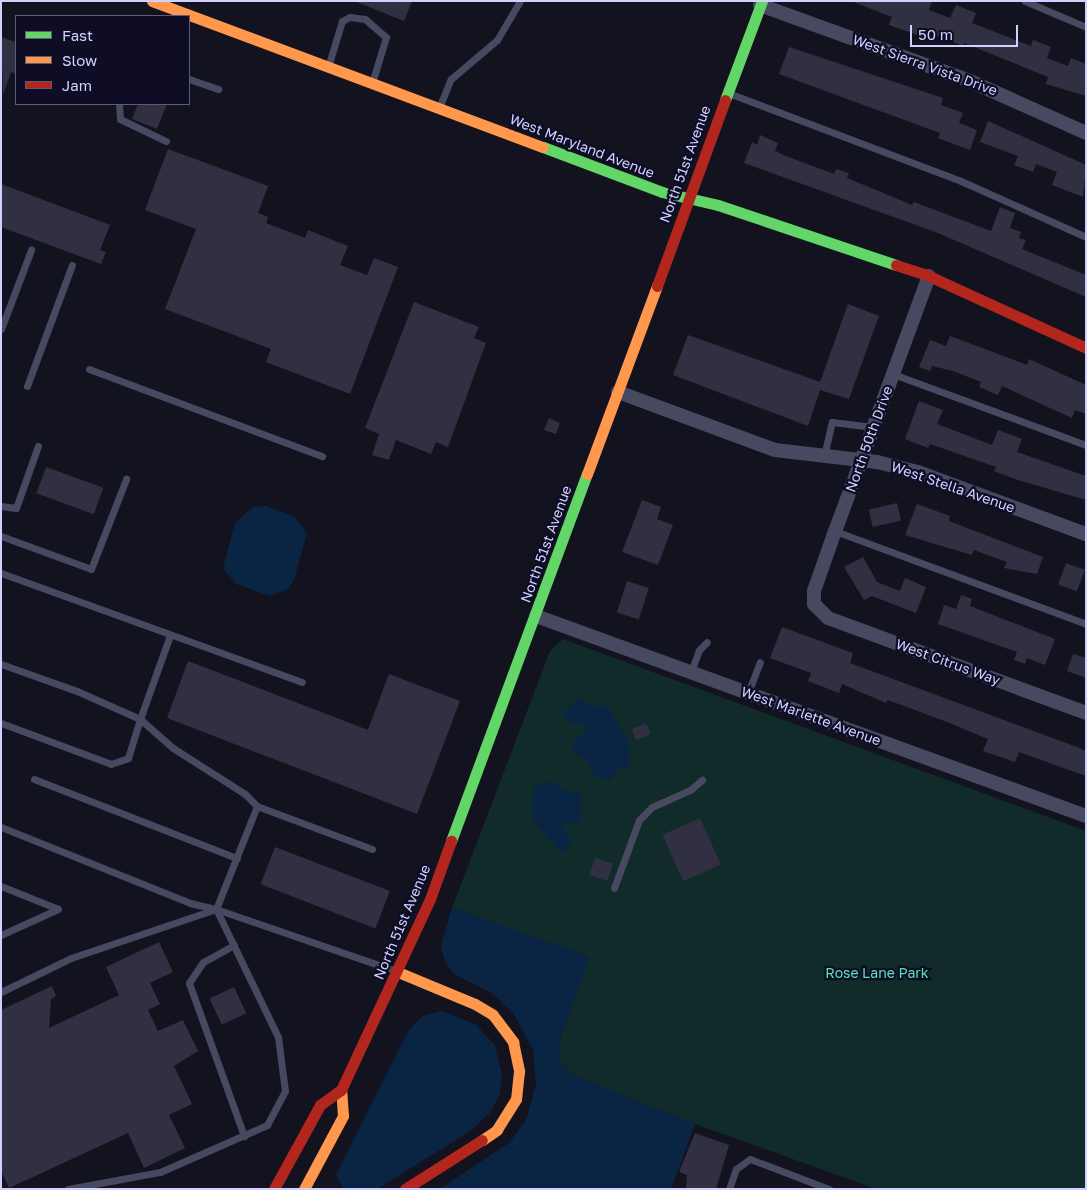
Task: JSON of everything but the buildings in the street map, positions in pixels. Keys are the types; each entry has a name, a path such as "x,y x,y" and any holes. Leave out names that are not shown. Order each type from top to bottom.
{"main road":[{"name":"West Maryland Avenue","path":"152,1 179,6 371,84 662,192 690,198 930,276 1086,348"},
{"name":"North 51st Avenue","path":"304,1189 342,1116 341,1090 398,972 430,900 761,3"},
{"path":"398,972 488,1012 513,1042 519,1071 516,1099 497,1130 405,1189"},
{"name":"North 51st Avenue","path":"274,1189 320,1105 341,1090"}],"street":[{"name":"West Sierra Vista Drive","path":"761,3 970,81 1086,133"},
{"name":"North 50th Drive","path":"814,604 814,591 835,531 930,276"},
{"name":"West Stella Avenue","path":"618,392 776,450 861,460 918,472 1086,534"},
{"name":"West Citrus Way","path":"814,604 828,618 1086,713"},
{"name":"West Marlette Avenue","path":"536,616 1086,816"}],"lane":[{"path":"439,109 451,80 497,40 520,1"},
{"path":"1025,1 1086,27"},
{"path":"328,67 342,22 350,17 365,19 381,30 386,42 371,84"},
{"path":"190,78 218,89"},
{"path":"728,92 961,181 1086,236"},
{"path":"119,105 120,119 166,141"},
{"path":"1,329 31,250"},
{"path":"27,386 72,265"},
{"path":"89,369 322,456"},
{"path":"893,374 1086,445"},
{"path":"824,457 832,422 873,428"},
{"path":"1,506 16,508 38,446"},
{"path":"1,536 91,569 126,479"},
{"path":"835,531 1086,624"},
{"path":"1,573 302,682"},
{"path":"1,723 111,764 128,758 170,635"},
{"path":"690,672 699,650 707,642"},
{"path":"748,693 760,662"},
{"path":"1,664 77,691 140,719 173,748 246,794 257,806 372,849"},
{"path":"34,779 237,858"},
{"path":"614,888 639,820 652,807 690,790 702,780"},
{"path":"68,1189 160,1172 244,1136 267,1124 285,1090 278,1037 216,909 257,806"},
{"path":"1,828 190,903 216,909 398,972"},
{"path":"1,886 58,909 1,935"},
{"path":"1,992 71,958 216,909"},
{"path":"234,945 203,962 189,983 244,1136"},
{"path":"729,1189 736,1169 750,1159 829,1189"}],"green space":[{"name":"Rose Lane Park","path":"563,639 1086,831 1086,1189 876,1189 695,1124 573,1075 560,1062 559,1042 589,957 452,908 550,651"}],"water":[{"path":"266,506 294,517 307,533 294,580 288,589 270,596 236,584 223,568 235,523 253,507"},
{"path":"582,697 589,706 608,707 627,738 630,767 619,769 610,782 594,776 586,758 579,757 572,749 576,739 585,736 586,727 576,721 572,725 563,714"},
{"path":"551,782 569,792 581,792 581,821 560,825 573,841 562,853 532,820 533,790 539,783"},
{"path":"452,908 590,957 559,1042 560,1062 573,1075 695,1124 671,1189 440,1189 509,1143 526,1120 536,1085 533,1050 514,1014 492,993 454,974 445,962 441,946"},
{"path":"442,1011 475,1024 495,1045 502,1075 500,1094 490,1113 469,1132 377,1189 344,1189 336,1175 409,1030 423,1016"}],"traffic: fast":[{"path":"725,100 762,1"},
{"path":"543,147 662,192 718,205 896,265"},
{"path":"451,841 587,474"}],"traffic: slow":[{"path":"152,1 189,15"},
{"path":"190,15 543,147"},
{"path":"587,474 657,286"},
{"path":"398,972 475,1004 493,1015 513,1042 519,1071 516,1099 497,1130 482,1140"},
{"path":"304,1189 343,1116 341,1090"}],"traffic: jam":[{"path":"657,286 725,100"},
{"path":"896,265 929,276 1086,348"},
{"path":"274,1189 320,1105 341,1090 430,899 451,841"},
{"path":"405,1189 482,1140"}]}
